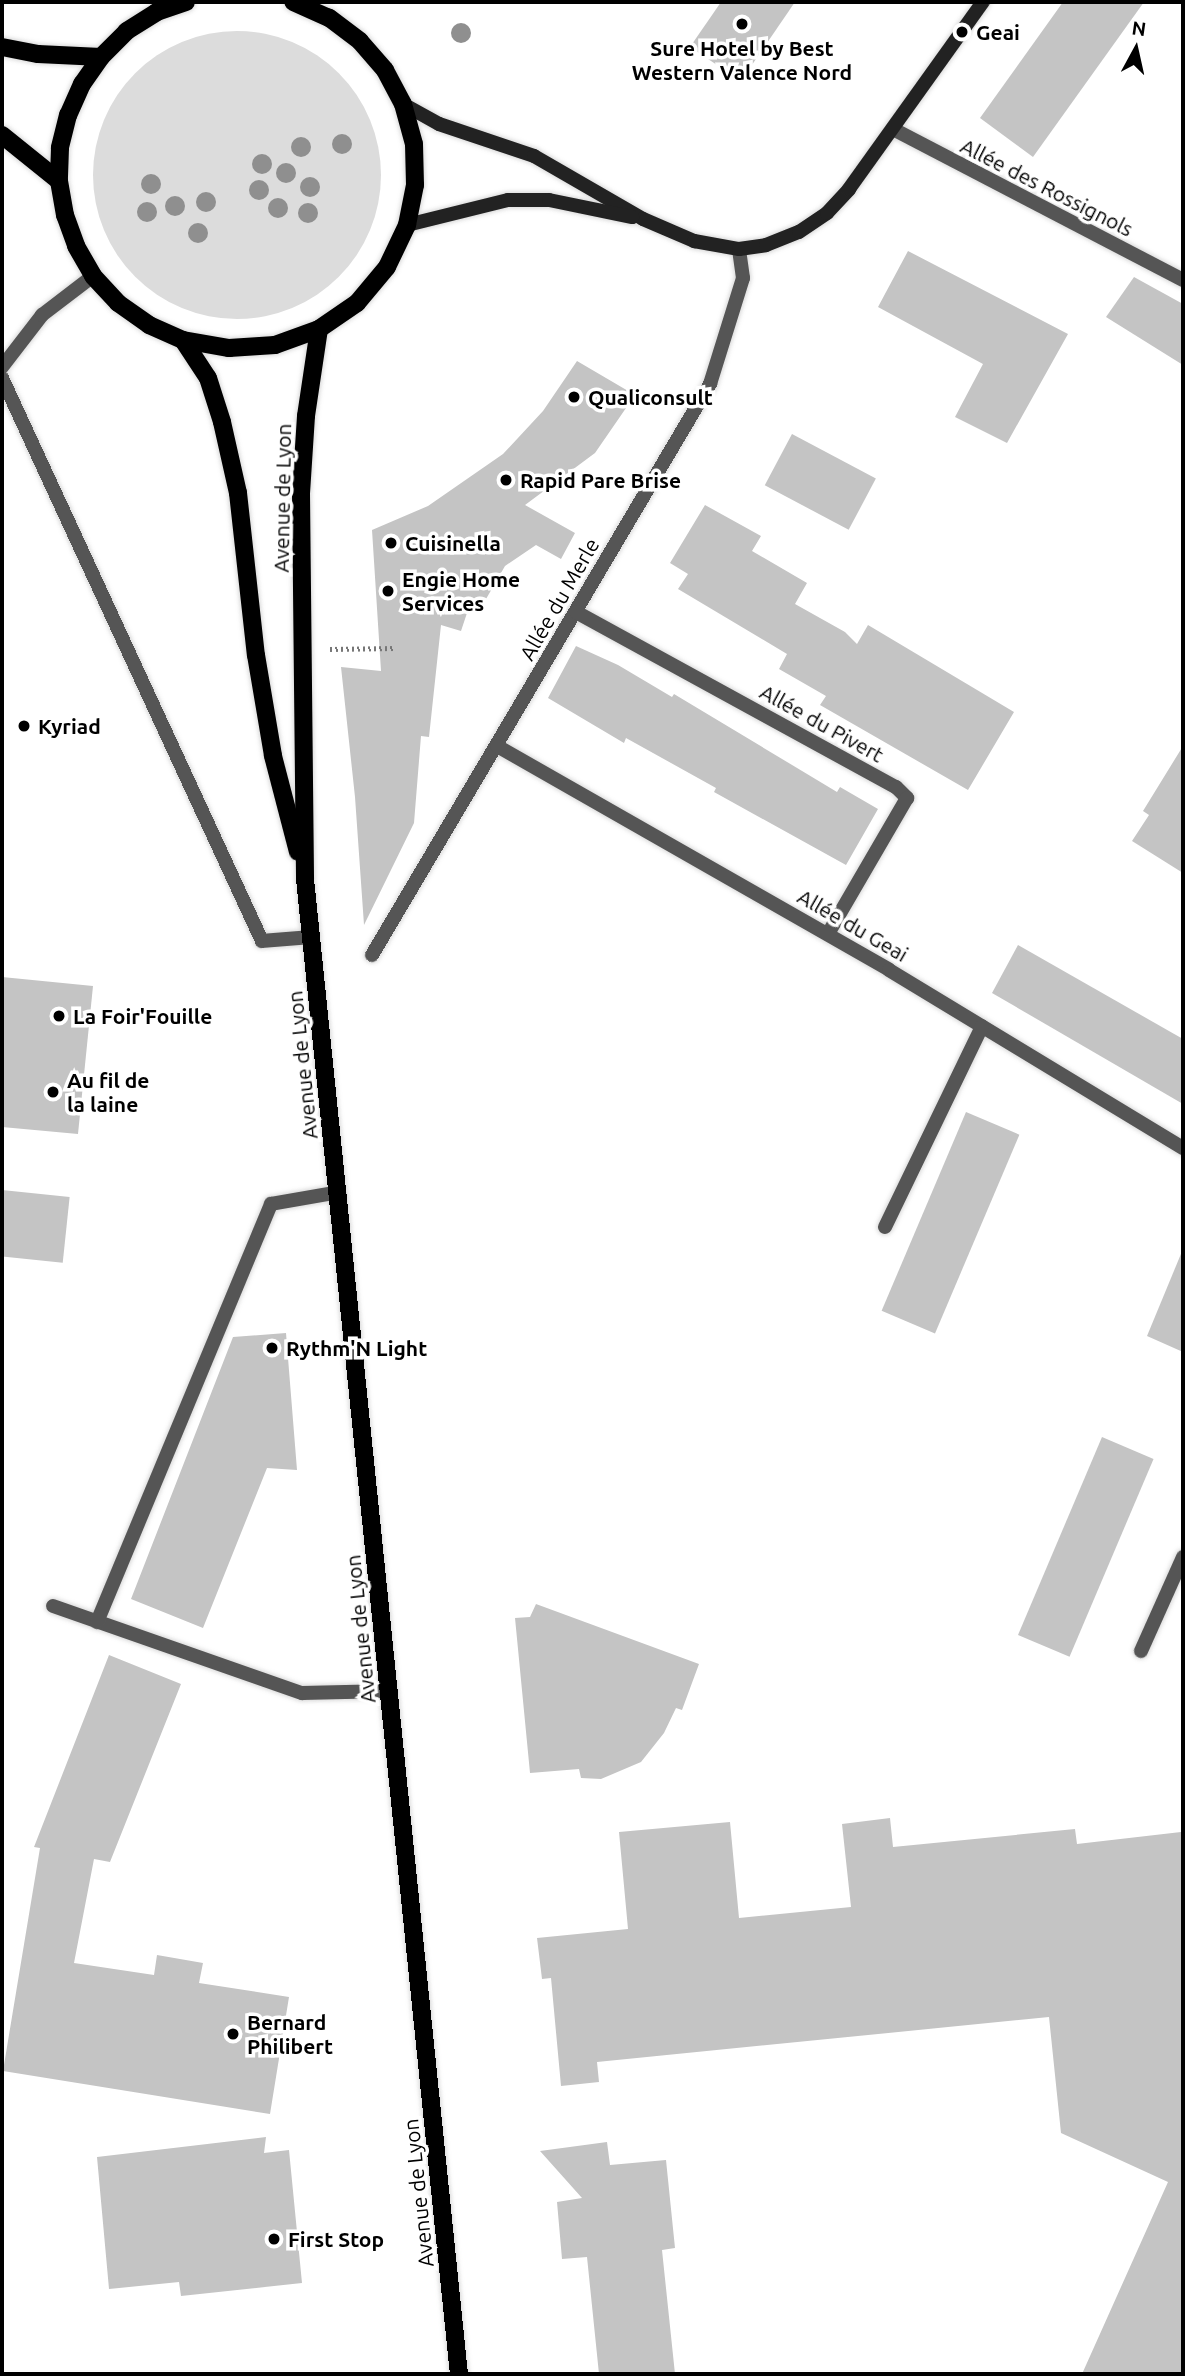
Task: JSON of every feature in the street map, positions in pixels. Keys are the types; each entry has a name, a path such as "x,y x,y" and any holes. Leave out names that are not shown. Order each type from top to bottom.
{"main road":[{"path":"186,2 158,7 127,31 101,57 82,84 68,115 60,148 59,181 72,236 93,276 128,311 149,325 183,340 229,348 275,345 319,329 357,303 387,267 407,225 415,185 414,144 403,104 384,70 360,41 330,18 294,2"},
{"path":"403,104 439,124 534,156 643,219 694,241 739,249 766,245 799,232 827,213 849,189 983,2"},
{"path":"2,47 38,54 101,57"},
{"path":"2,135 59,181"},
{"path":"407,225 508,200 549,200 643,219"},
{"name":"Avenue de Lyon","path":"319,329 306,416 301,494 305,879 459,2374"},
{"name":"Avenue de Lyon","path":"183,340 208,378 233,470 267,721 305,879"}],"street":[{"name":"Allée des Rossignols","path":"893,129 923,147 1183,280"},
{"name":"Allée du Merle","path":"372,955 710,384 743,278 739,249"},
{"path":"2,367 41,315 93,276"},
{"path":"2,378 181,771 262,941 311,937"},
{"name":"Allée du Pivert","path":"576,612 895,787 907,798 828,934"},
{"name":"Allée du Geai","path":"497,746 828,934 1183,1148"},
{"path":"885,1227 982,1026"},
{"path":"97,1622 271,1204 339,1192"},
{"path":"1141,1651 1183,1557"},
{"path":"53,1606 302,1693 389,1691"}],"shaded area":[{"path":"237,31 265,34 292,42 317,55 339,73 357,95 370,120 378,147 381,175 378,203 370,230 357,255 339,277 317,295 292,308 265,316 237,319 209,316 182,308 157,295 135,277 117,255 104,230 96,203 93,175 96,147 104,120 117,95 135,73 157,55 182,42 209,34"}],"building":[{"name":"Sure Hotel by Best Western Valence Nord","path":"721,2 795,2 741,81 690,47"},
{"path":"1063,2 1144,2 1033,157 980,118"},
{"path":"908,251 1068,334 1007,443 955,417 983,364 878,307"},
{"path":"1134,277 1183,304 1183,365 1106,317"},
{"path":"577,361 635,395 595,453 525,505 575,533 561,559 536,545 505,566 482,606 467,613 461,631 441,625 429,737 421,736 414,823 364,925 355,797 341,667 381,671 372,530 428,506 503,454 543,411"},
{"path":"792,434 876,479 849,530 765,485"},
{"path":"705,505 761,536 752,551 807,583 795,604 845,632 857,644 868,625 1014,712 968,790 820,705 826,696 779,669 787,654 678,589 688,574 670,563"},
{"path":"576,646 618,665 672,697 674,694 837,792 840,787 878,809 846,865 714,792 716,788 626,738 624,743 548,698"},
{"path":"1183,746 1183,873 1132,841 1149,815 1143,811"},
{"path":"1018,945 1183,1039 1183,1104 992,993"},
{"path":"2,977 93,986 78,1134 2,1127"},
{"path":"966,1112 1019,1135 935,1333 882,1311"},
{"path":"2,1190 70,1197 63,1263 2,1256"},
{"path":"1183,1249 1183,1352 1147,1336"},
{"path":"286,1333 297,1470 267,1468 203,1628 131,1599 233,1337"},
{"path":"1102,1437 1154,1459 1070,1657 1018,1635"},
{"path":"536,1604 699,1664 682,1710 676,1708 664,1733 641,1762 601,1779 581,1778 579,1769 530,1773 515,1618 530,1617"},
{"path":"109,1655 181,1684 110,1862 94,1859 74,1963 154,1975 157,1955 203,1963 199,1983 289,1997 270,2114 3,2071 40,1848 34,1847"},
{"path":"890,1818 893,1847 1075,1829 1077,1844 1181,1832 1183,2374 1082,2374 1168,2182 1061,2133 1049,2017 597,2062 599,2082 561,2086 551,1978 542,1979 537,1938 628,1929 619,1832 730,1822 739,1918 851,1907 842,1824"},
{"path":"266,2137 264,2153 289,2150 302,2283 181,2296 179,2282 109,2289 97,2157"},
{"path":"607,2142 610,2165 666,2160 675,2248 662,2250 675,2374 599,2374 587,2257 562,2259 557,2202 582,2198 540,2151"}],"place":[{"name":"Sure Hotel by Best Western Valence Nord","path":"742,24"},
{"name":"Geai","path":"962,32"},
{"name":"Qualiconsult","path":"574,397"},
{"name":"Rapid Pare Brise","path":"506,480"},
{"name":"Cuisinella","path":"391,543"},
{"name":"Engie Home Services","path":"388,591"},
{"name":"Kyriad","path":"24,726"},
{"name":"La Foir'Fouille","path":"59,1016"},
{"name":"Au fil de la laine","path":"53,1092"},
{"name":"Rythm'N Light","path":"272,1348"},
{"name":"Bernard Philibert","path":"233,2034"},
{"name":"First Stop","path":"274,2239"}]}
